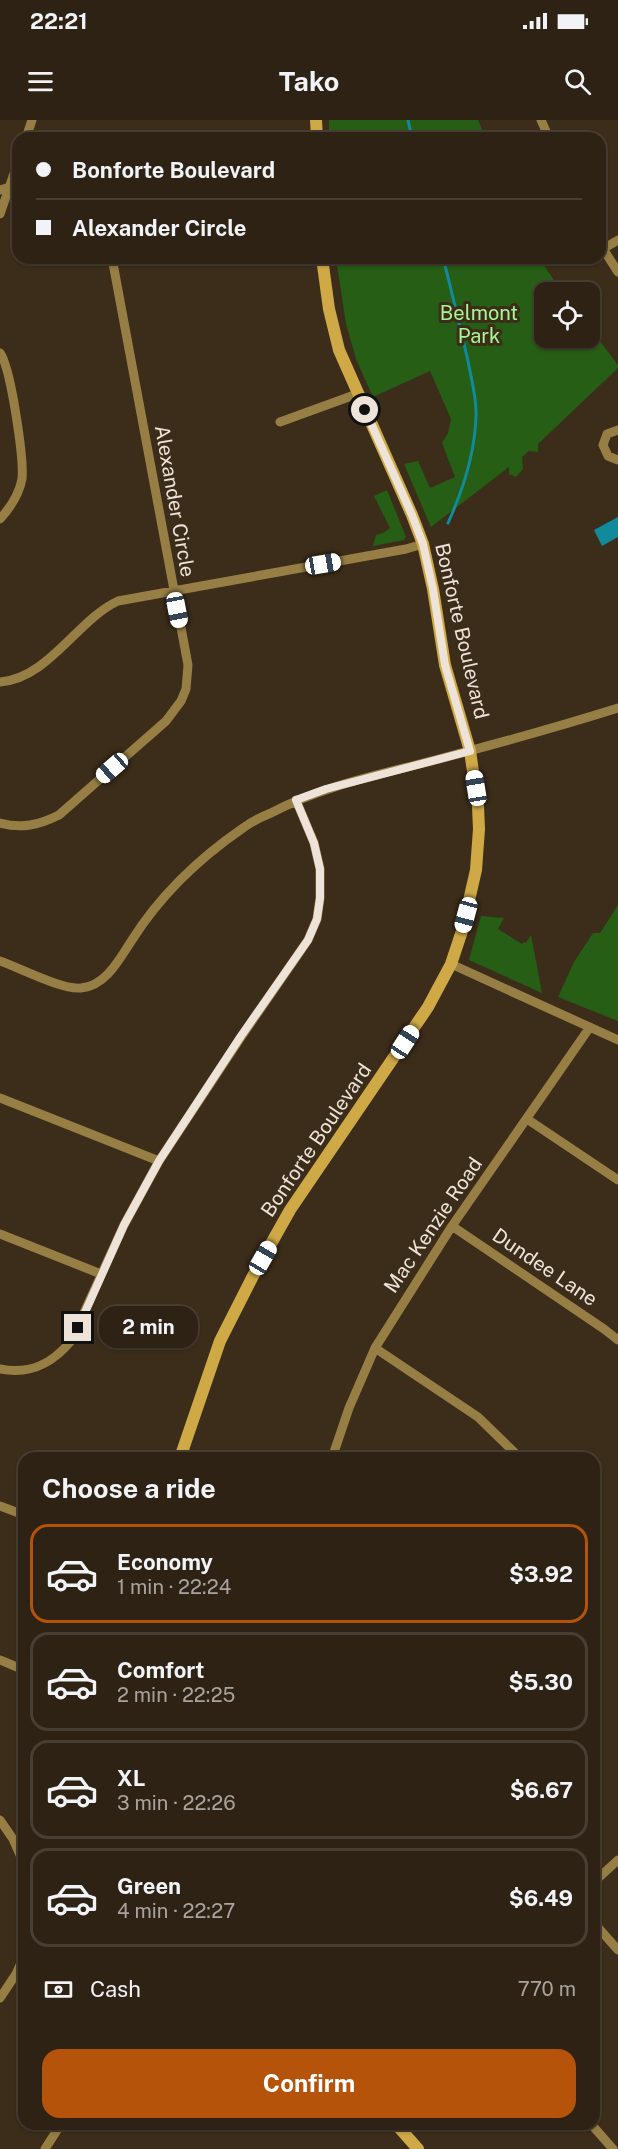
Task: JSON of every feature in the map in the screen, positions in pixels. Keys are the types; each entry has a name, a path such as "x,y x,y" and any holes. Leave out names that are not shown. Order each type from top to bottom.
{"main road":[{"name":"Bonforte Boulevard","path":"182,1452 220,1341 254,1274 290,1210 428,1007 451,964 471,898 477,860 478,806 470,751 445,665 423,544 339,350 329,309 323,264"},
{"path":"401,2130 418,2149"}],"street":[{"path":"0,214 9,188"},
{"path":"606,254 618,273"},
{"name":"Alexander Circle","path":"0,823 25,826 59,815 166,721 186,689 188,665 113,264"},
{"path":"0,352 7,370 22,466 19,490 14,501 0,519"},
{"path":"280,422 357,394"},
{"path":"618,430 607,434 603,445 608,456 618,459"},
{"path":"0,682 18,677 38,666 112,604 423,544"},
{"path":"0,961 63,986 82,988 100,981 113,969 148,914 172,887 216,847 238,831 296,800 326,789 470,751 618,708"},
{"path":"0,1369 23,1371 35,1369 60,1353 78,1328 124,1225 159,1161 241,1036 308,940 317,919 320,869 314,843 296,800"},
{"path":"451,964 618,1040"},
{"name":"Mac Kenzie Road","path":"334,1452 349,1408 375,1348 452,1226 590,1027"},
{"path":"0,1098 159,1161"},
{"path":"527,1119 618,1180"},
{"name":"Dundee Lane","path":"452,1226 618,1340"},
{"path":"0,1234 101,1274"},
{"path":"375,1348 478,1417 514,1452"},
{"path":"0,1506 18,1513"},
{"path":"0,1660 18,1668"},
{"path":"0,1820 18,1850"},
{"path":"600,1876 618,1860"},
{"path":"600,1930 618,1950"},
{"path":"0,1998 18,1970"},
{"path":"45,2149 57,2130"},
{"path":"596,2130 613,2149"}],"green space":[{"path":"329,120 478,120 483,132 329,132"},
{"name":"Belmont Park","path":"337,264 543,264 555,282 534,282 534,348 600,348 600,341 618,368 538,444 538,452 529,451 522,457 523,469 516,477 509,474 509,467 431,527 404,464 418,461 430,488 455,477 442,443 448,433 451,419 430,371 373,397 356,359 346,324"},
{"path":"387,490 406,537 404,540 373,546 376,535 390,528 374,496"},
{"path":"618,905 618,1021 558,997 574,962 593,933 600,933"},
{"path":"481,916 504,918 498,929 522,944 526,943 531,935 542,993 469,960"}],"water":[{"path":"618,517 618,537 602,546 594,530"}],"waterway":[{"path":"408,120 411,132"},
{"path":"444,264 468,361 476,409 471,457 459,497 448,523"}],"route":[{"path":"78,1328 124,1225 159,1161 241,1036 308,940 317,919 320,869 314,843 296,800 326,789 470,751 445,665 423,544 365,410"}]}
